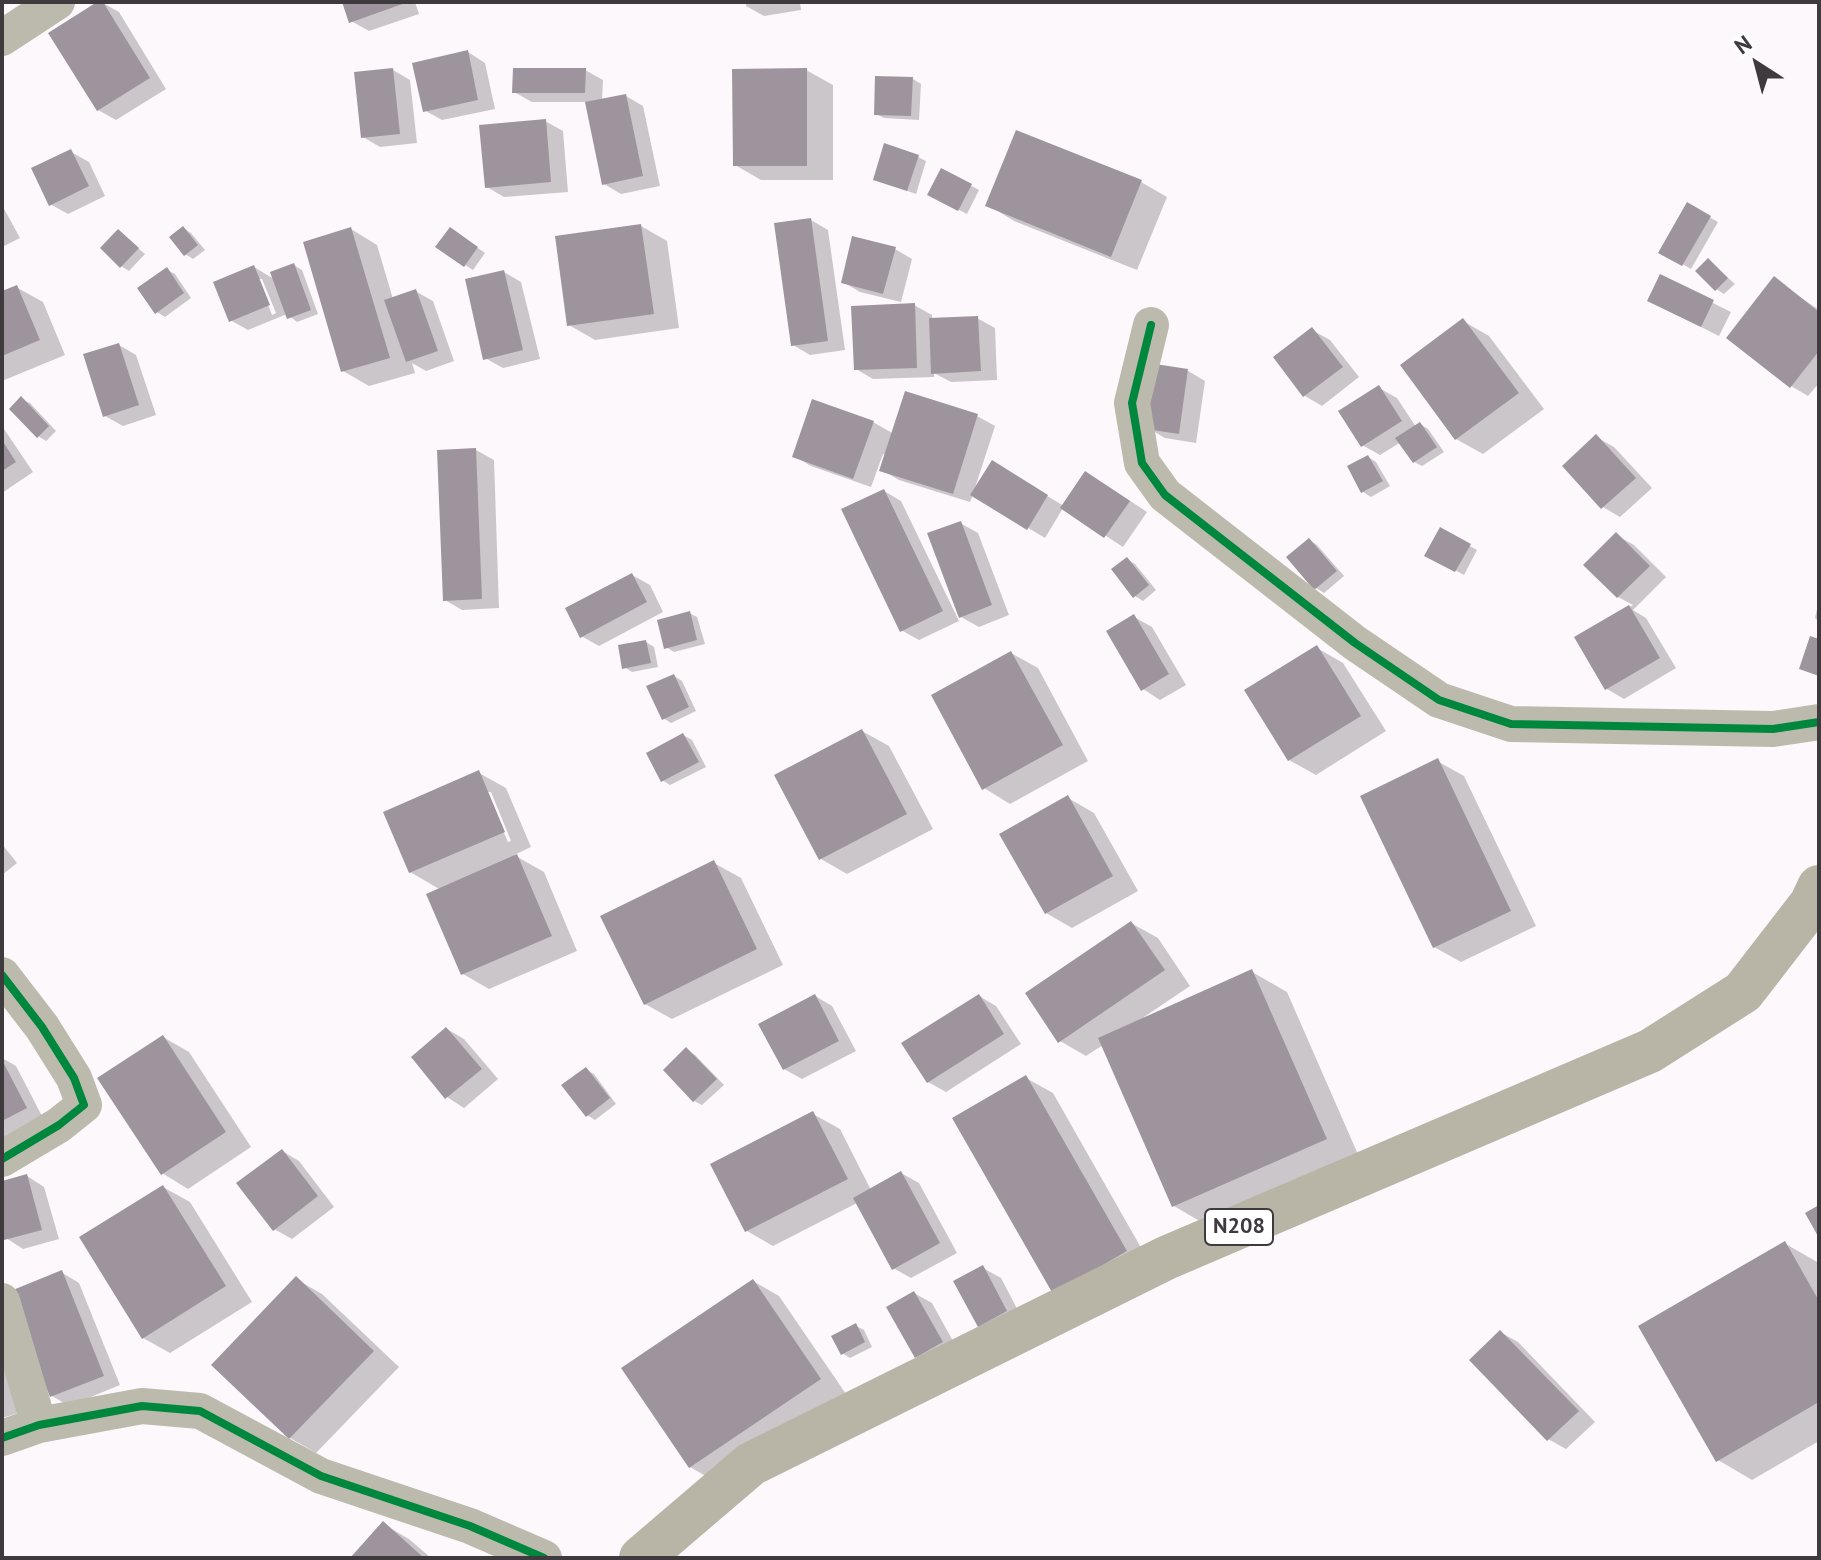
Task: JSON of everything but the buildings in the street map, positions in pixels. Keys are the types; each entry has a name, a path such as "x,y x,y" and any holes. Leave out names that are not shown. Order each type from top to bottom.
{"highway":[{"name":"N208","path":"641,1558 751,1464 1166,1258 1650,1051 1743,992 1811,904 1819,887"}],"street":[{"path":"2,38 57,2"},
{"path":"1151,325 1132,403 1142,463 1165,495 1355,643 1439,700 1511,724 1773,729 1819,722"},
{"path":"2,975 42,1027 74,1078 84,1105 59,1125 2,1159"},
{"path":"2,1301 39,1425"},
{"path":"2,1438 39,1425 142,1406 200,1411 321,1476 470,1526 544,1558"}],"cycle path":[{"path":"1151,325 1132,403 1142,463 1165,495 1355,643 1439,700 1511,724 1773,729 1819,722"},
{"path":"2,975 42,1027 74,1078 84,1105 59,1125 2,1159"},
{"path":"2,1438 39,1425 142,1406 200,1411 321,1476 470,1526 544,1558"}]}
